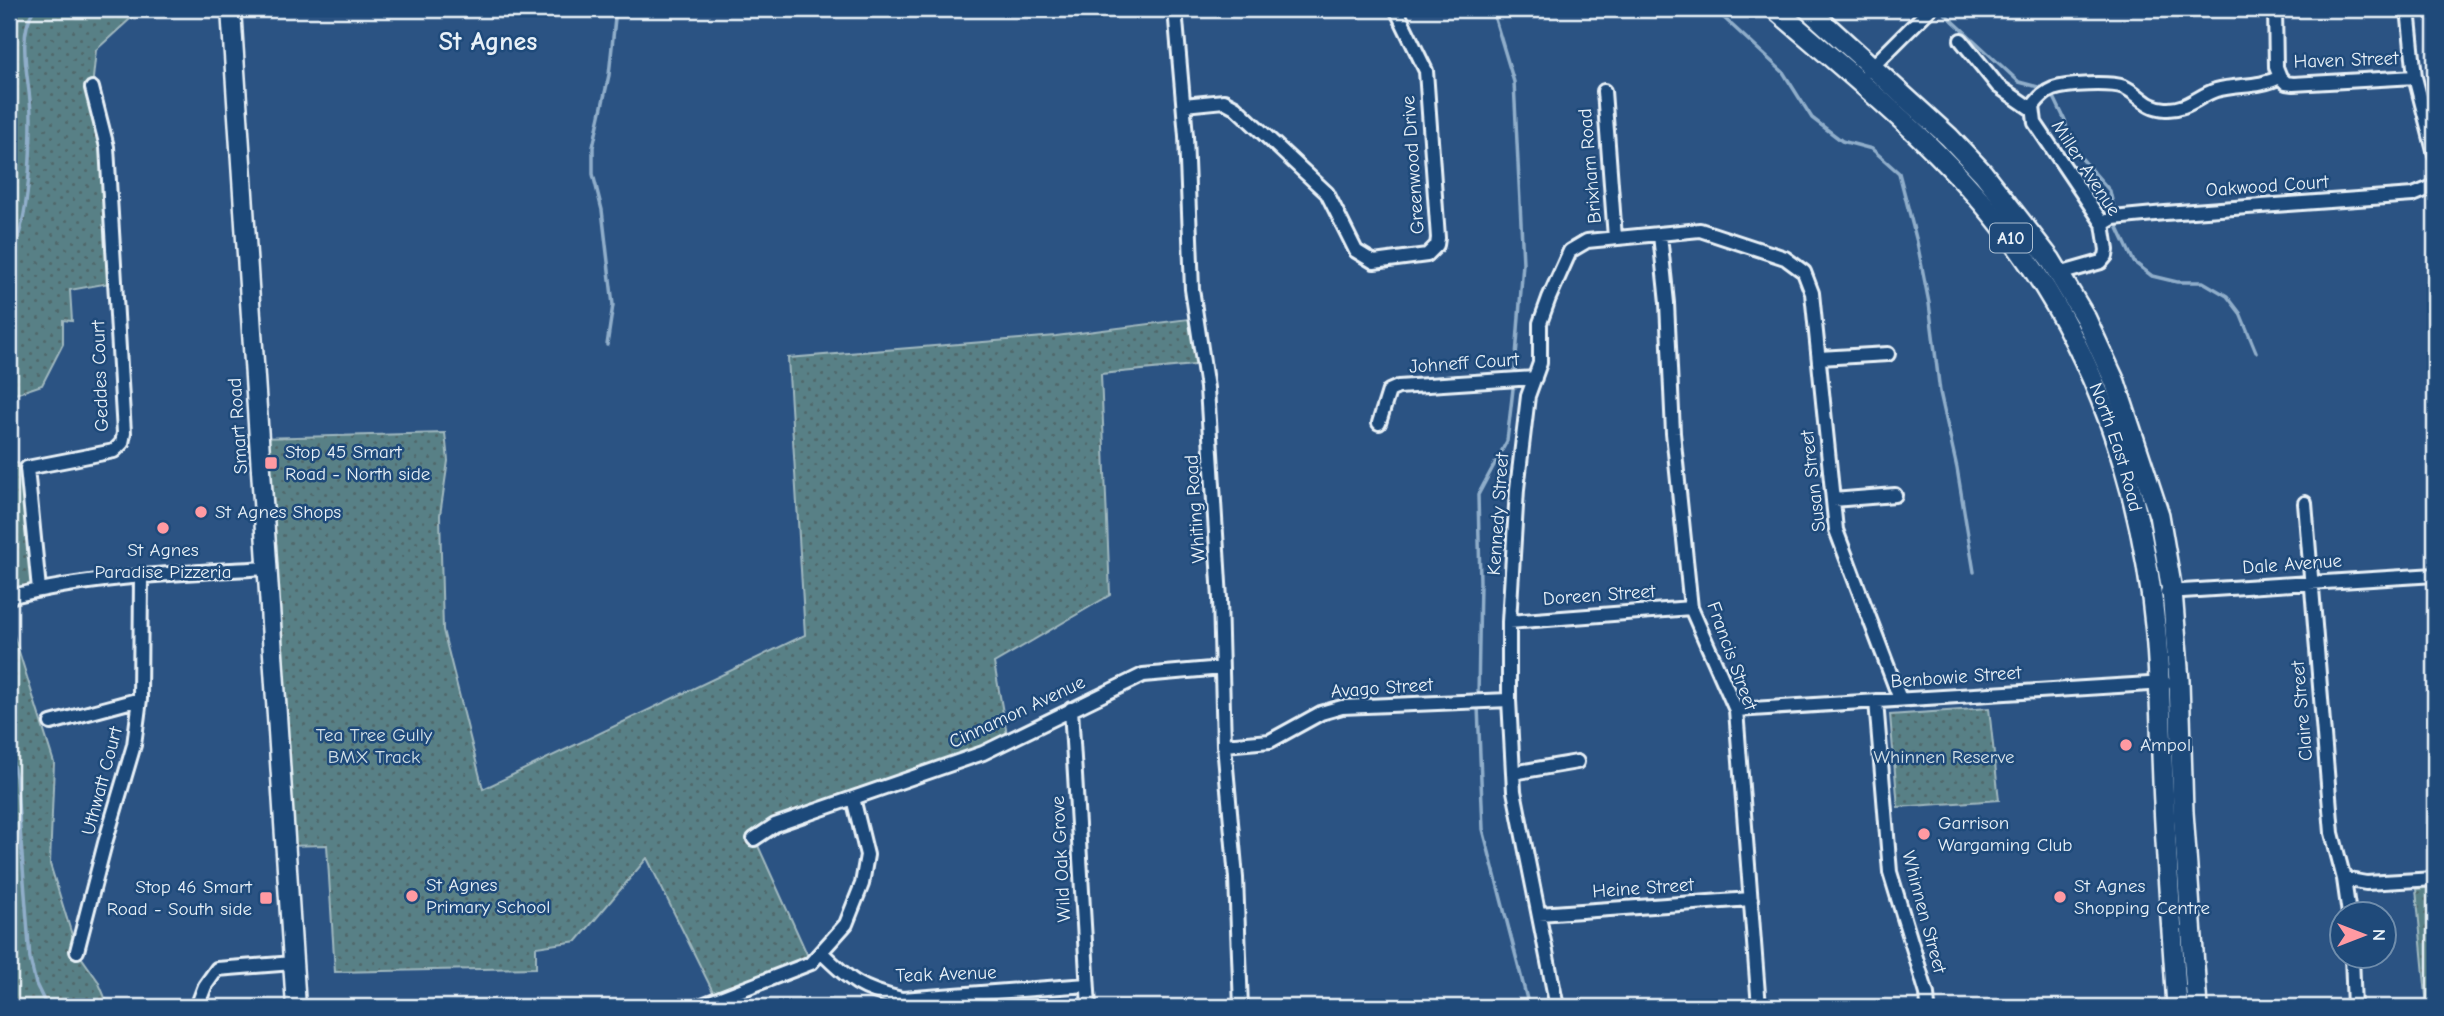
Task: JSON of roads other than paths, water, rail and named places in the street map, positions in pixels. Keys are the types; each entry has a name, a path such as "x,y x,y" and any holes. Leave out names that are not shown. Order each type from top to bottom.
{"main road":[{"name":"Smart Road","path":"232,9 296,1007"},
{"name":"North East Road","path":"1776,9 1907,124 1985,205 2021,251 2057,309 2090,373 2122,457 2143,536 2151,593 2159,683 2177,1007"},
{"name":"North East Road","path":"1808,9 1949,137 1983,173 2050,259 2086,319 2115,382 2159,515 2172,591 2179,681 2183,812 2197,1007"},
{"path":"2172,929 2179,923 2187,877"}],"street":[{"name":"Whiting Road","path":"1175,9 1184,105 1192,289 1207,388 1220,599 1224,745 1236,878 1241,1007"},
{"name":"Greenwood Drive","path":"1184,105 1224,101 1235,107 1327,193 1356,251 1374,262 1427,255 1437,245 1438,238 1426,71 1396,9"},
{"path":"1858,81 1930,9"},
{"path":"2275,9 2276,67 2280,77"},
{"path":"2409,9 2415,76 2435,155"},
{"path":"1962,40 1998,86 2033,110"},
{"name":"Haven Street","path":"2280,77 2293,84 2415,76"},
{"name":"Miller Avenue","path":"2059,274 2095,264 2106,256 2113,220 2036,126 2033,110 2035,103 2049,90 2117,85 2148,104 2173,109 2187,106 2216,90 2262,85 2280,77"},
{"name":"Geddes Court","path":"39,589 27,468 114,451 122,443 124,433 107,147 92,88"},
{"name":"Brixham Road","path":"1604,91 1615,238"},
{"name":"Oakwood Court","path":"2113,220 2413,195 2435,186"},
{"name":"Kennedy Street","path":"1557,1007 1514,791 1508,700 1509,622 1517,489 1528,396 1540,363 1540,323 1570,251 1587,241 1700,230 1785,258"},
{"name":"Francis Street","path":"1660,235 1667,303 1674,433 1691,608 1735,710 1759,1007"},
{"name":"Susan Street","path":"1785,258 1804,272 1812,293 1836,530 1900,699"},
{"path":"1819,358 1888,354"},
{"name":"Johneff Court","path":"1379,423 1389,391 1398,387 1535,378"},
{"path":"1833,500 1895,495"},
{"name":"Claire Street","path":"2305,503 2332,833 2347,900"},
{"path":"9,597 39,589 141,576 268,568"},
{"name":"Dale Avenue","path":"2151,593 2435,575"},
{"name":"Uthwatt Court","path":"77,951 134,745 141,699 141,576"},
{"name":"Doreen Street","path":"1509,622 1691,608"},
{"name":"Cinnamon Avenue","path":"754,839 775,825 983,753 1143,675 1222,668"},
{"name":"Benbowie Street","path":"1735,710 2179,681"},
{"path":"51,723 141,699"},
{"name":"Avago Street","path":"1224,745 1270,741 1321,713 1342,707 1508,700"},
{"name":"Whinnen Street","path":"1876,701 1890,872 1927,994 1928,1007"},
{"name":"Wild Oak Grove","path":"1071,709 1089,1007"},
{"path":"1513,773 1577,762"},
{"path":"697,1007 811,963 846,923 862,884 867,855 853,797"},
{"path":"2344,878 2366,883 2435,879"},
{"name":"Heine Street","path":"1539,914 1751,899"},
{"name":"Teak Avenue","path":"821,952 845,976 873,992 902,999 1087,985"},
{"path":"197,1007 205,986 217,969 293,963"},
{"path":"2352,970 2354,1007"}],"waterway":[{"path":"9,267 23,221 29,178 31,116 25,48 28,21 34,9"},
{"path":"607,345 613,305 602,210 593,174 593,147 609,75 616,9"},
{"path":"1492,9 1514,82 1523,263 1515,370"},
{"path":"1705,9 1723,17 1783,72 1812,118 1842,141 1872,149 1899,173 1929,303 1940,392 1957,468 1974,572"},
{"path":"1940,9 2019,82 2046,89"},
{"path":"2052,93 2065,120 2070,145 2110,191 2118,228 2134,262 2152,276 2177,282 2203,282 2227,296 2240,313 2256,352"},
{"path":"1478,698 1478,495 1507,441 1513,389"},
{"path":"1478,706 1483,829 1529,1007"},
{"path":"9,748 16,777 30,959 36,984 47,1007"}],"place":[{"name":"Stop 45 Smart Road - North side","path":"271,463"},
{"name":"St Agnes Shops","path":"201,512"},
{"name":"St Agnes Paradise Pizzeria","path":"163,528"},
{"name":"Ampol","path":"2126,745"},
{"name":"Garrison Wargaming Club","path":"1924,834"},
{"name":"St Agnes Primary School","path":"412,896"},
{"name":"St Agnes Shopping Centre","path":"2060,897"},
{"name":"Stop 46 Smart Road - South side","path":"266,898"}],"district":[{"name":"St Agnes","path":"488,42"}],"park label":[{"name":"Tea Tree Gully BMX Track","path":"374,746"},
{"name":"Whinnen Reserve","path":"1944,757"}]}
